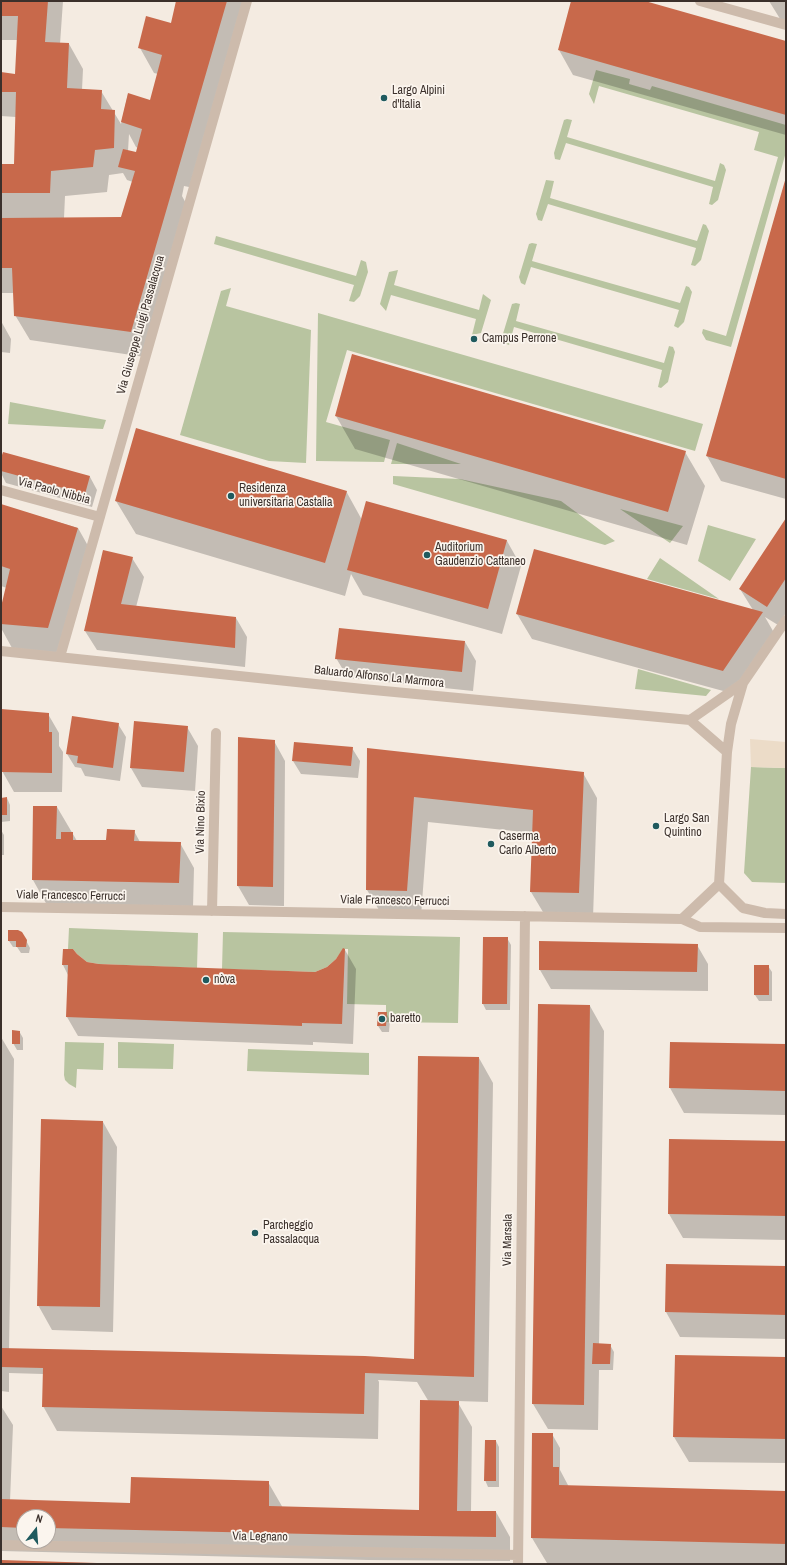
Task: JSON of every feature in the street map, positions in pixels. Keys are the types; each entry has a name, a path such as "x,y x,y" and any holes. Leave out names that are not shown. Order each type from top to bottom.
{"street":[{"name":"Via Giuseppe Luigi Passalacqua","path":"60,657 247,1"},
{"path":"700,1 786,25"},
{"name":"Via Paolo Nibbia","path":"1,490 100,517"},
{"path":"682,919 719,884 727,752 731,724 743,684 786,620"},
{"name":"Baluardo Alfonso La Marmora","path":"1,651 363,689 690,720"},
{"path":"727,752 690,720 743,684"},
{"name":"Via Nino Bixio","path":"212,911 216,733"},
{"path":"719,884 743,908 765,913 786,914"},
{"name":"Viale Francesco Ferrucci","path":"1,907 682,919 700,927 786,928"},
{"name":"Via Marsala","path":"518,1559 525,916"},
{"name":"Via Legnano","path":"1,1545 518,1559"}],"green space":[{"path":"596,70 630,79 629,84 650,90 652,86 786,125 786,152 731,347 706,340 702,333 703,329 726,336 778,157 754,150 759,132 599,86 594,104 589,94"},
{"path":"564,120 572,120 567,137 715,181 720,163 724,165 726,170 718,200 712,205 709,204 713,187 566,143 560,160 555,159 554,153"},
{"path":"546,180 554,181 550,198 697,241 703,224 706,225 709,231 701,260 695,266 691,265 696,248 548,204 542,221 538,220 536,214"},
{"path":"216,236 356,276 361,260 366,262 368,272 360,296 354,302 349,301 354,285 214,244"},
{"path":"529,244 537,244 532,261 680,303 686,286 689,287 692,292 684,322 678,328 674,326 679,310 531,267 525,285 521,283 519,277"},
{"path":"398,270 394,285 479,310 483,294 491,300 481,333 472,335 476,319 391,295 386,311 380,304 389,272"},
{"path":"231,288 226,306 311,330 306,463 269,461 180,435 221,291"},
{"path":"512,304 520,304 516,321 664,363 669,346 673,347 675,352 668,382 661,388 658,387 662,370 514,327 509,345 504,343 502,337"},
{"path":"318,313 703,424 695,451 347,350 326,422 390,440 384,462 316,461"},
{"path":"10,402 106,420 103,429 8,424"},
{"path":"397,443 461,464 391,464"},
{"path":"393,476 460,479 561,501 615,541 605,545 393,484"},
{"path":"620,509 683,526 670,543"},
{"path":"708,525 756,539 730,581 698,561"},
{"path":"660,558 719,599 647,579"},
{"path":"638,669 711,690 706,696 635,689"},
{"path":"751,767 786,768 786,883 752,882 744,873"},
{"path":"69,928 198,933 197,968 99,964 87,962 73,949 68,949"},
{"path":"223,932 460,937 458,1023 386,1022 386,1005 347,1004 348,949 343,949 336,959 327,967 315,972 222,969"},
{"path":"65,1042 104,1043 103,1070 77,1069 76,1088 65,1080"},
{"path":"118,1042 174,1044 173,1069 118,1068"},
{"path":"248,1049 369,1053 369,1075 247,1071"}],"shaded area":[{"path":"750,739 786,742 786,768 751,767"}],"building":[{"path":"1,1 48,1 45,42 69,43 67,88 102,90 101,109 115,110 114,148 95,150 93,167 51,171 50,193 1,193 1,164 14,164 16,92 1,92 1,72 15,74 18,16 1,16"},
{"path":"176,1 227,1 131,332 14,316 12,268 1,268 1,218 121,217 135,171 118,167 123,149 136,152 142,129 121,122 128,93 150,100 162,55 138,48 146,16 171,23"},
{"path":"571,1 645,1 786,41 786,115 558,50"},
{"path":"786,177 786,479 706,456"},
{"path":"352,354 686,451 668,512 335,416"},
{"name":"Residenza universitaria Castalia","path":"136,428 347,491 325,563 115,501"},
{"path":"3,452 90,476 85,494 1,471 1,458"},
{"name":"Auditorium Gaudenzio Cattaneo","path":"366,501 507,540 488,609 347,570"},
{"path":"1,504 78,528 48,628 1,624 1,607 10,569 1,566"},
{"path":"786,518 786,578 767,607 739,589"},
{"path":"534,549 763,612 723,671 516,614"},
{"path":"103,550 133,557 121,604 236,617 235,648 84,631"},
{"path":"339,628 465,641 462,672 335,659"},
{"path":"1,709 49,713 49,732 52,732 52,773 2,772"},
{"path":"72,716 119,723 113,768 77,763 78,756 66,754"},
{"path":"134,721 188,726 184,772 130,768"},
{"path":"238,737 275,740 273,887 237,886"},
{"path":"294,742 353,747 351,766 292,761"},
{"path":"367,748 584,772 579,893 530,892 533,810 414,797 407,891 366,890"},
{"path":"7,797 7,815 1,815 1,798"},
{"path":"33,806 57,806 56,839 61,839 61,832 73,832 73,840 106,840 107,829 135,830 134,841 181,842 179,883 32,880"},
{"path":"8,930 18,930 22,932 27,940 26,947 16,947 16,941 8,941"},
{"path":"483,937 508,937 507,1004 482,1004"},
{"path":"539,941 698,944 697,972 539,970"},
{"name":"nòva","path":"343,948 345,949 342,1024 302,1023 302,1026 66,1017 68,965 62,965 63,949 73,949 87,962 99,964 315,972 327,967 336,959"},
{"path":"754,965 769,965 769,995 754,995"},
{"path":"538,1004 590,1005 584,1405 532,1404"},
{"name":"baretto","path":"378,1012 387,1012 386,1026 377,1026"},
{"path":"12,1030 20,1031 20,1044 12,1044"},
{"path":"670,1042 786,1044 786,1091 669,1088"},
{"path":"418,1056 479,1057 474,1377 365,1373 364,1414 42,1407 43,1368 1,1367 1,1348 365,1356 414,1359"},
{"path":"41,1119 103,1121 100,1307 37,1306"},
{"path":"669,1139 786,1141 786,1216 668,1214"},
{"path":"666,1264 786,1266 786,1315 665,1312"},
{"path":"593,1343 611,1344 610,1364 592,1364"},
{"path":"675,1355 786,1357 786,1439 673,1437"},
{"path":"420,1400 459,1401 457,1511 496,1511 496,1537 56,1528 56,1509 16,1509 16,1528 1,1527 1,1499 130,1503 131,1477 269,1481 269,1506 419,1510"},
{"path":"532,1433 553,1433 553,1467 559,1467 559,1485 786,1491 786,1544 531,1538"},
{"path":"485,1440 496,1440 496,1481 484,1481"},
{"path":"1,1560 97,1563 97,1564 1,1564"}],"place":[{"name":"Largo Alpini d'Italia","path":"384,98"},
{"name":"Campus Perrone","path":"474,339"},
{"name":"Residenza universitaria Castalia","path":"231,496"},
{"name":"Auditorium Gaudenzio Cattaneo","path":"427,555"},
{"name":"Largo San Quintino","path":"656,826"},
{"name":"Caserma Carlo Alberto","path":"491,844"},
{"name":"nòva","path":"206,980"},
{"name":"baretto","path":"382,1019"},
{"name":"Parcheggio Passalacqua","path":"255,1233"}]}
